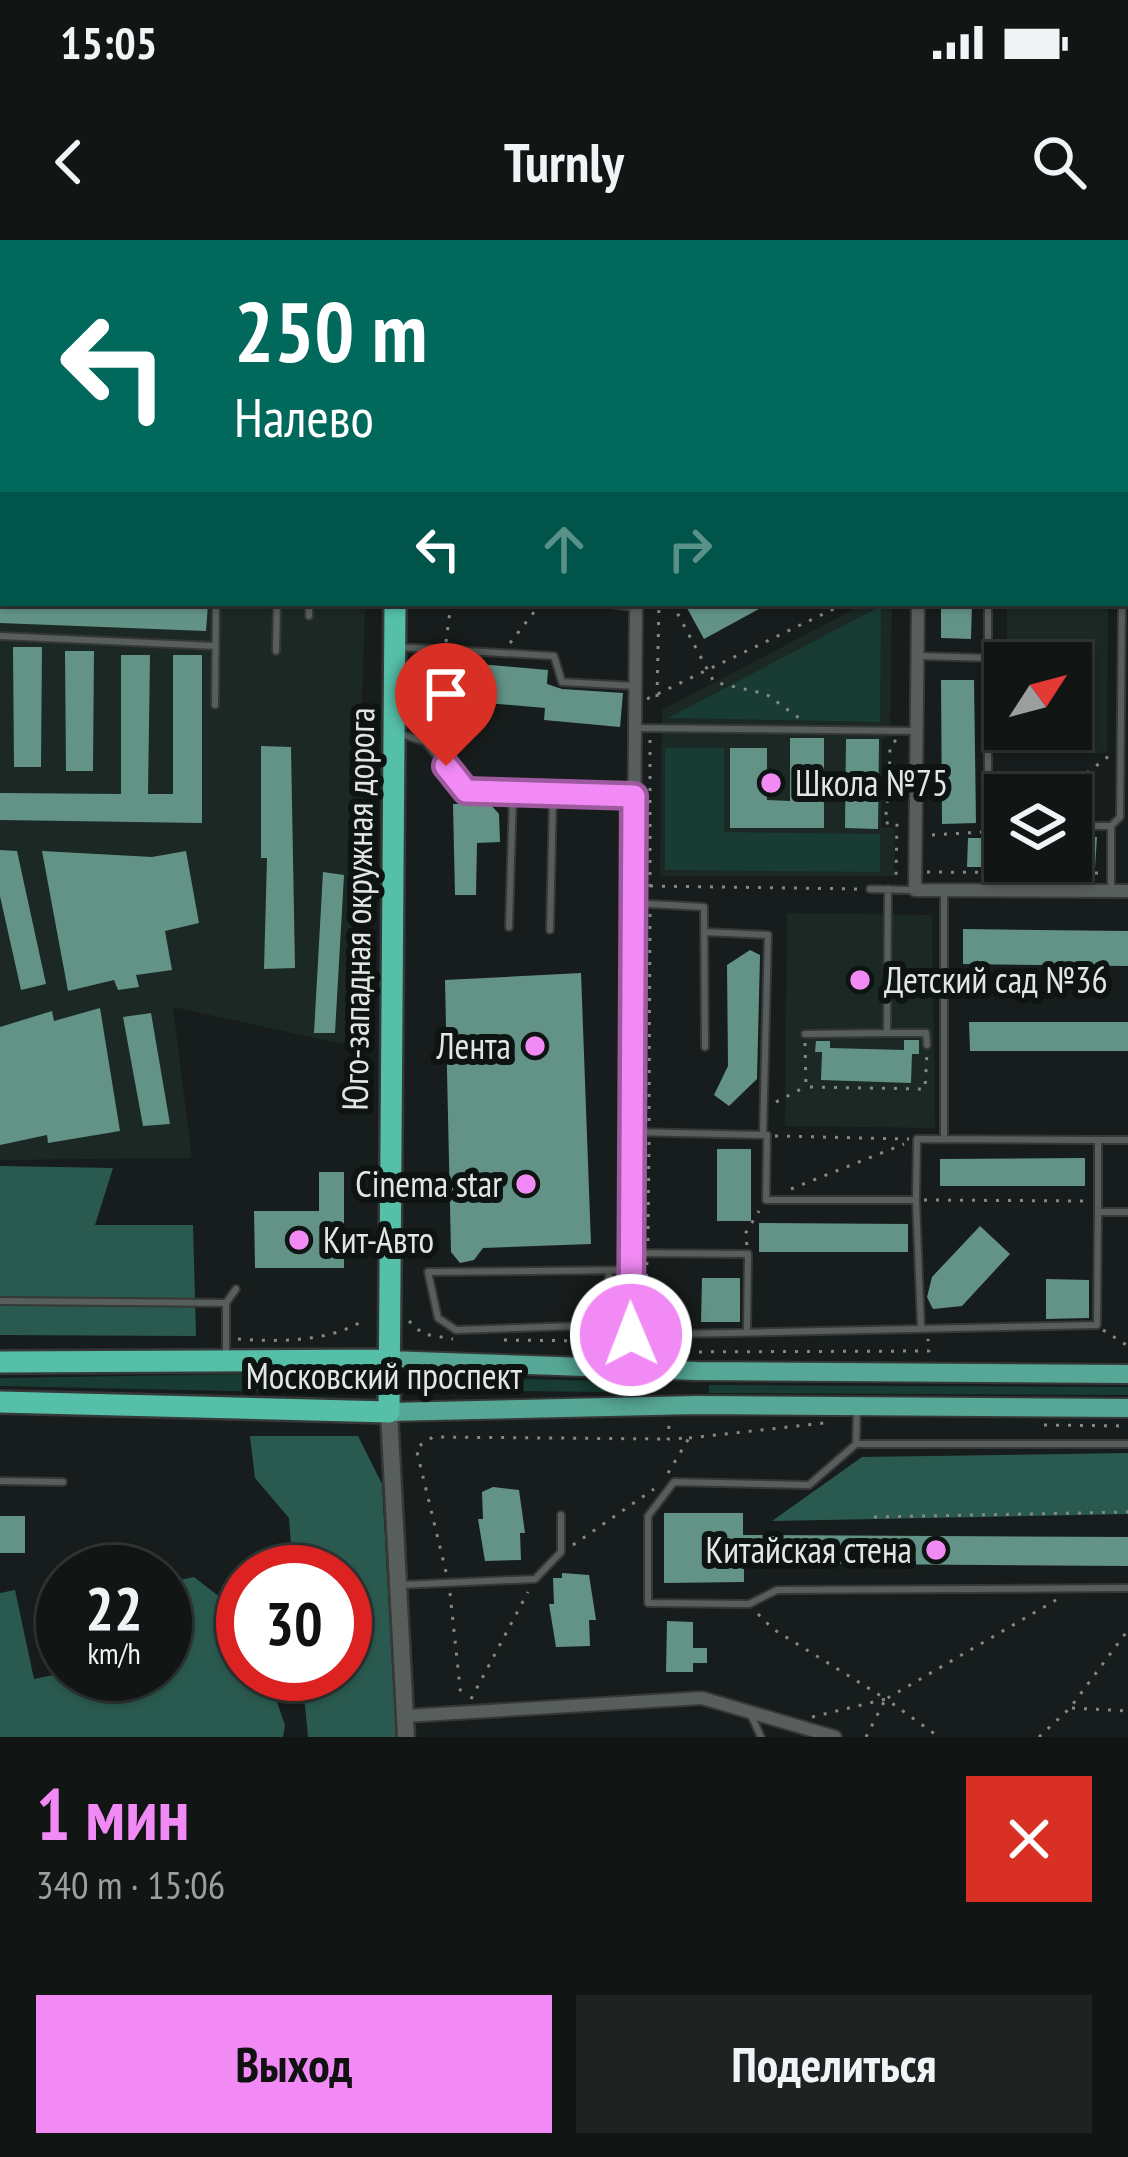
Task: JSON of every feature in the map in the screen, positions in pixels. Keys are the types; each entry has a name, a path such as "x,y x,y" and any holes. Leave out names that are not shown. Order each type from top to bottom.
{"highway":[{"name":"Юго-западная окружная дорога","path":"389,1412 395,606"},
{"name":"Московский проспект","path":"0,1362 226,1348 387,1360"},
{"name":"Московский проспект","path":"0,1402 389,1412"}],"main road":[{"name":"Московский проспект","path":"387,1360 697,1371 1128,1374"},
{"path":"630,1369 630,1406"},
{"path":"697,1371 697,1405"},
{"name":"Московский проспект","path":"389,1412 697,1405 857,1414 1128,1408"},
{"path":"389,1412 406,1737"}],"street":[{"path":"630,1369 635,1330 630,1253 636,606"},
{"path":"919,606 911,731 915,890 1128,891"},
{"path":"405,1716 703,1698 835,1737"}],"lane":[{"path":"215,705 216,606"},
{"path":"276,651 277,606"},
{"path":"309,606 309,616"},
{"path":"988,606 988,642"},
{"path":"1092,826 1111,826 1124,817 1125,622"},
{"path":"0,636 215,646"},
{"path":"394,646 554,656 562,682 635,681"},
{"path":"917,656 984,658"},
{"path":"634,728 911,731"},
{"path":"392,731 425,742 466,791 634,796"},
{"path":"509,927 513,793"},
{"path":"550,930 553,794"},
{"path":"1111,826 1111,891"},
{"path":"870,889 915,890"},
{"path":"887,1033 892,889"},
{"path":"944,890 944,1139"},
{"path":"650,904 704,907 705,1047"},
{"path":"704,932 768,935 766,1200 916,1199"},
{"path":"805,1034 926,1033 927,1045"},
{"path":"632,1132 765,1135"},
{"path":"921,1327 917,1139 1128,1140"},
{"path":"635,1330 1096,1325 1098,1141"},
{"path":"1098,1212 1128,1212"},
{"path":"630,1253 748,1254 747,1329"},
{"path":"609,1271 605,1325 456,1330 438,1318 428,1272 630,1270"},
{"path":"226,1348 226,1303 236,1288"},
{"path":"0,1301 226,1303"},
{"path":"856,1444 857,1414"},
{"path":"1128,1444 856,1444 809,1485 674,1482 648,1516 648,1604 749,1604 777,1590 1128,1588"},
{"path":"0,1481 63,1482"},
{"path":"396,1585 535,1580 561,1552 561,1515"},
{"path":"749,1712 761,1737"}],"path":[{"path":"445,649 451,606"},
{"path":"500,652 538,606"},
{"path":"657,699 659,606"},
{"path":"673,606 714,682 766,694 816,731"},
{"path":"635,681 648,700 657,699 840,606"},
{"path":"505,1340 592,1341 635,1330 647,1253 650,728"},
{"path":"1085,774 1116,750 1121,730"},
{"path":"892,889 897,824 885,824 890,746 911,731"},
{"path":"878,788 916,788"},
{"path":"926,836 984,830"},
{"path":"926,872 1111,873"},
{"path":"650,886 870,889"},
{"path":"805,1034 806,1087"},
{"path":"773,1107 778,1096 806,1087 926,1089 927,1045 944,1046"},
{"path":"765,1135 774,1126"},
{"path":"765,1135 917,1139"},
{"path":"746,1234 766,1200 917,1139"},
{"path":"916,1199 1098,1201"},
{"path":"405,1310 423,1334 461,1340"},
{"path":"226,1348 340,1332 364,1320"},
{"path":"1096,1325 1128,1346"},
{"path":"666,1352 929,1351 921,1327"},
{"path":"463,1714 448,1581 415,1448 434,1437 689,1438 857,1414"},
{"path":"668,1438 669,1425"},
{"path":"1036,1425 1128,1426"},
{"path":"668,1474 689,1438"},
{"path":"561,1552 605,1528 655,1487"},
{"path":"874,1517 1128,1512"},
{"path":"463,1714 535,1580"},
{"path":"788,1723 886,1699 1080,1586"},
{"path":"749,1604 773,1629 939,1737"},
{"path":"1039,1737 1070,1708 1128,1630"},
{"path":"1116,1646 1128,1651"},
{"path":"866,1737 886,1699"},
{"path":"1070,1708 1128,1711"}],"shaded area":[{"path":"0,606 365,606 352,1046 173,1007 192,1158 0,1160"},
{"name":"Школа №75","path":"860,606 892,606 890,737 882,739 881,827 895,828 894,876 660,876 662,710"},
{"path":"1007,608 1108,609 1107,753 1006,752 1092,750 1092,642 1007,642"},
{"name":"Детский сад №36","path":"787,913 932,915 935,1128 785,1126"}],"green space":[{"path":"881,606 880,722 668,718"},
{"path":"665,748 724,748 724,832 880,834 880,872 665,870"},
{"path":"0,1166 113,1168 95,1225 193,1225 196,1336 0,1335"},
{"path":"346,1376 346,1388 329,1393 0,1386 0,1378"},
{"path":"428,1377 608,1381 614,1385 609,1392 428,1390 421,1384"},
{"path":"709,1385 1128,1387 1128,1395 709,1393"},
{"path":"250,1436 358,1436 382,1484 396,1737 308,1737 305,1701 372,1701 372,1545 291,1545 289,1518 255,1478"},
{"path":"1128,1453 1128,1514 772,1521 862,1457"},
{"path":"192,1577 216,1594 216,1701 277,1701 285,1725 283,1737 0,1737 0,1593 15,1590 36,1679 36,1701 192,1701"}],"building":[{"path":"0,606 208,606 206,631 0,623"},
{"path":"691,606 764,606 704,639 687,608"},
{"path":"941,606 972,606 971,639 941,638"},
{"path":"13,647 42,647 41,767 14,767"},
{"path":"65,651 94,651 93,771 66,771"},
{"path":"121,655 150,655 148,794 173,794 173,655 202,655 202,823 0,820 0,793 121,794"},
{"path":"468,663 548,670 547,684 562,689 623,693 620,727 544,720 545,708 465,701"},
{"path":"941,680 974,680 976,823 942,824"},
{"path":"790,738 824,738 824,828 730,828 730,748 767,748 767,800 790,801"},
{"path":"846,739 879,739 878,829 845,828"},
{"path":"261,746 291,747 295,968 264,969 267,858 261,858"},
{"path":"453,804 490,804 499,814 500,842 477,843 476,895 455,895"},
{"path":"1092,837 1097,837 1092,868"},
{"path":"968,838 984,838 984,867 967,867"},
{"path":"0,850 17,851 46,984 21,990 0,896"},
{"path":"42,851 152,857 186,851 199,923 165,931 172,970 136,975 139,987 118,990 114,980 68,991"},
{"path":"323,872 344,875 335,1033 314,1033"},
{"path":"963,929 1128,931 1128,966 963,964"},
{"path":"750,950 760,955 757,1079 729,1106 714,1095 728,1066 727,965"},
{"path":"581,973 591,1244 483,1248 474,1260 460,1263 451,1252 445,980"},
{"path":"100,1008 120,1131 48,1143 47,1135 0,1145 0,1027 52,1011 54,1021"},
{"path":"151,1013 170,1124 143,1126 123,1017"},
{"path":"969,1022 1128,1022 1128,1051 970,1051"},
{"path":"904,1040 919,1040 919,1054 912,1054 911,1083 821,1080 822,1052 815,1052 816,1041 830,1041 830,1048 904,1050"},
{"path":"717,1149 751,1149 751,1221 717,1221"},
{"path":"1085,1158 1085,1186 940,1186 940,1159"},
{"name":"Кит-Авто","path":"319,1172 344,1172 344,1268 255,1268 254,1211 319,1211"},
{"path":"759,1223 908,1224 908,1252 759,1252"},
{"path":"980,1226 1010,1254 962,1306 933,1309 927,1297 932,1277"},
{"path":"702,1278 740,1278 740,1322 701,1322"},
{"path":"1046,1279 1089,1280 1089,1318 1046,1319"},
{"path":"493,1487 519,1490 525,1533 520,1533 521,1560 485,1561 478,1519 483,1519 482,1492"},
{"name":"Китайская стена","path":"664,1513 743,1513 743,1535 1128,1537 1128,1566 744,1563 744,1582 664,1583"},
{"path":"0,1516 25,1516 25,1553 0,1553"},
{"path":"562,1573 589,1575 596,1620 589,1620 590,1646 556,1647 549,1604 554,1604 553,1578 562,1578"},
{"path":"667,1621 693,1622 693,1648 707,1648 707,1663 693,1663 693,1672 666,1672"}],"place":[{"name":"Школа №75","path":"771,783"},
{"name":"Детский сад №36","path":"860,980"},
{"name":"Лента","path":"535,1046"},
{"name":"Cinema star","path":"526,1184"},
{"name":"Кит-Авто","path":"299,1240"},
{"name":"Китайская стена","path":"936,1550"}],"route":[{"path":"446,766 466,791 634,796 631,1335"}]}
